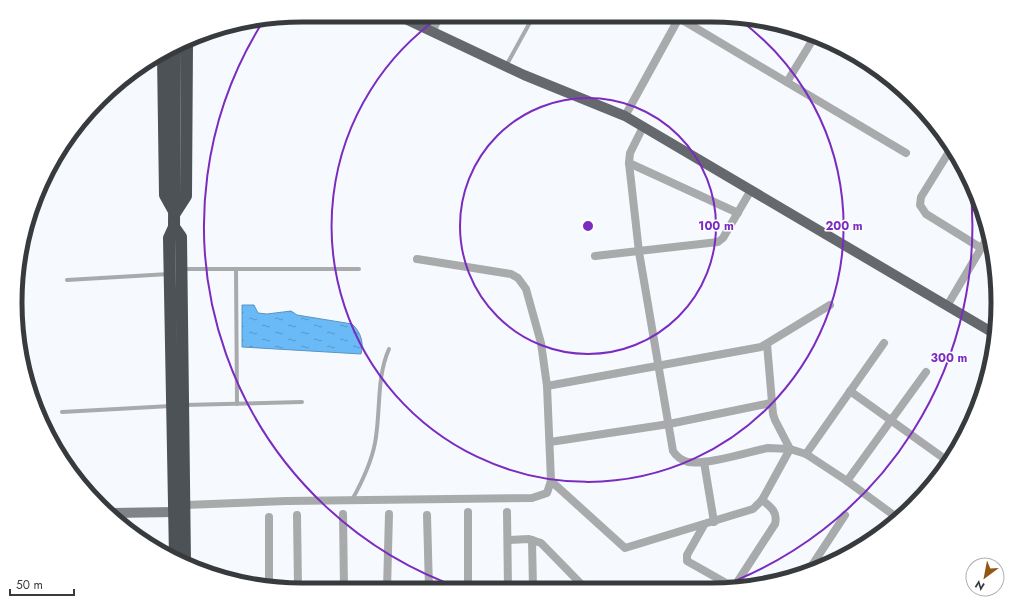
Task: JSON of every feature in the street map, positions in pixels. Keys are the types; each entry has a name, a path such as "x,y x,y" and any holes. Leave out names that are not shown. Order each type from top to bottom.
{"highway":[{"path":"175,213 186,196 187,47"},
{"path":"175,53 175,213 174,227 169,238 184,505 185,557"},
{"path":"161,61 165,195 175,213"},
{"path":"174,227 181,237 182,270 174,512 175,552"}],"main road":[{"path":"411,22 505,66 625,116 748,196 989,331"},
{"path":"118,513 174,512"}],"street":[{"path":"432,32 437,22"},
{"path":"625,116 677,22"},
{"path":"688,22 906,153"},
{"path":"787,82 812,41"},
{"path":"643,127 630,153 629,163 639,252 673,451 676,455 688,462 704,462 768,448 790,449 806,454 847,481 893,515"},
{"path":"948,154 921,197 920,205 926,214 981,248"},
{"path":"629,163 738,213"},
{"path":"595,256 718,242 723,238 748,196"},
{"path":"947,306 984,242"},
{"path":"184,505 352,500 532,498 546,493 551,481 547,386 541,343 528,295 523,283 511,274 417,260"},
{"path":"547,386 659,366 767,344 830,305"},
{"path":"806,454 884,343"},
{"path":"767,344 771,403 775,420 790,449"},
{"path":"847,481 926,372"},
{"path":"850,391 944,458"},
{"path":"550,442 669,424 771,403"},
{"path":"551,481 625,548 753,509 762,500 790,449"},
{"path":"704,462 714,522"},
{"path":"738,582 775,524 777,517 775,511 762,500"},
{"path":"468,512 468,583"},
{"path":"507,512 509,540 508,583"},
{"path":"343,514 344,583"},
{"path":"387,583 389,514"},
{"path":"297,515 298,583"},
{"path":"426,515 429,583"},
{"path":"813,564 845,515"},
{"path":"269,517 269,581"},
{"path":"704,525 687,555 687,561 725,582"},
{"path":"509,540 532,540 541,543 580,583"},
{"path":"532,540 533,583"}],"lane":[{"path":"505,66 530,22"},
{"path":"236,269 237,404"},
{"path":"182,270 359,269"},
{"path":"67,280 170,274"},
{"path":"352,500 363,480 375,443 383,365 389,349"},
{"path":"62,412 178,405 302,402"}],"water":[{"path":"242,305 254,305 258,313 267,314 291,311 297,315 352,324 358,331 361,338 361,354 242,347"}]}
